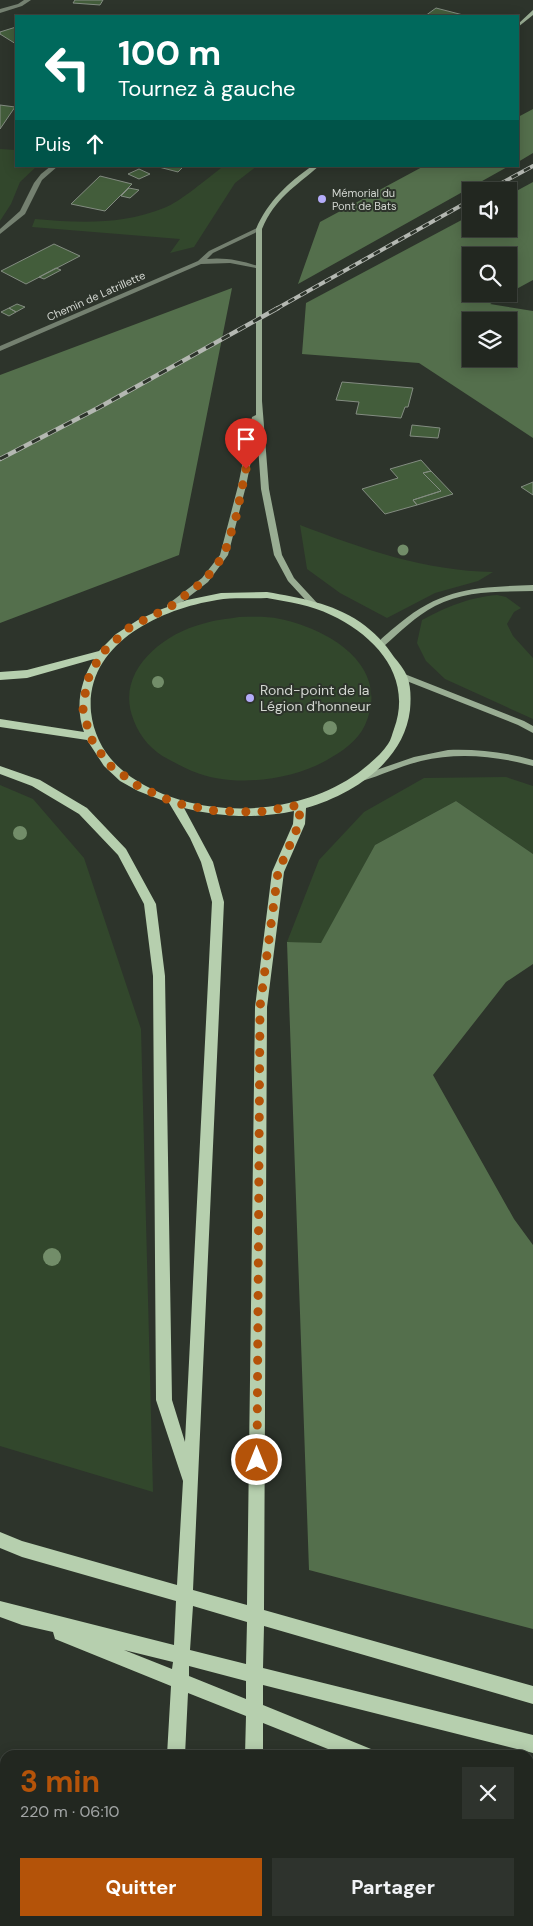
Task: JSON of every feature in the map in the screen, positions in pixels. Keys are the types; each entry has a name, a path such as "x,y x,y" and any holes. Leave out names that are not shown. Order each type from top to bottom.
{"main road":[{"path":"519,25 533,12"},
{"path":"314,604 291,579 278,555 265,489 258,401 259,228 263,218 276,199 315,167"},
{"path":"258,401 239,502 224,555 205,580 170,607 130,627 101,654 87,681 83,709 90,737 108,764 138,786 175,803 216,811 259,812 300,805 334,794 362,778 423,758 458,753 493,756 533,763"},
{"path":"381,644 408,620 450,596 478,591 533,588"},
{"path":"170,607 217,596 267,595 314,604 351,620 381,644 402,676 406,711 393,746 362,778"},
{"path":"0,676 27,674 101,654"},
{"path":"402,676 521,723 533,730"},
{"path":"0,723 90,737"},
{"path":"0,770 36,783 83,811 122,852 150,904 159,976 164,1400 191,1485"},
{"path":"175,803 194,833 210,866 218,902 191,1485 176,1750"},
{"path":"254,1750 260,1007 278,872 299,824 300,805"},
{"path":"0,1540 22,1549 533,1695"},
{"path":"7,1612 533,1744"},
{"path":"7,1612 352,1750"}],"street":[{"path":"0,10 20,5 28,0"},
{"path":"0,232 18,218 28,204 31,192 38,181 54,167"},
{"name":"Chemin de Latrillette","path":"200,262 211,252 259,228"},
{"name":"Chemin de Latrillette","path":"0,349 200,262 220,259 233,260 259,268"}],"green space":[{"path":"533,109 533,153 519,161 519,116"},
{"path":"0,149 15,150 15,167 36,167 20,182 11,204 0,221"},
{"path":"223,167 256,167 235,183 194,247 170,253 180,239 32,227 35,219 84,222 116,220 148,214 171,205"},
{"path":"422,167 507,167 480,182 462,182 462,192 298,284 320,222"},
{"path":"533,182 533,280 517,289 517,247 462,247 462,302 494,302 490,304 533,311 533,438 419,363 302,354 306,303 462,220 462,237 517,237 517,191"},
{"path":"232,288 179,555 0,623 0,375"},
{"path":"300,525 371,550 419,563 443,568 493,572 478,581 435,593 387,618 340,593 307,569"},
{"path":"497,595 506,597 521,608 514,612 507,624 513,636 533,658 533,719 445,679 426,661 417,643 422,620 458,603"},
{"path":"239,617 270,617 318,631 336,641 363,668 370,685 371,704 362,731 349,746 327,760 296,773 261,780 243,781 208,776 192,771 162,756 148,743 134,721 129,704 130,688 136,673 145,659 157,647 186,629"},
{"path":"506,777 533,786 533,854 456,801 375,845 321,944 287,942 319,860 364,812 424,778"},
{"path":"0,785 33,799 84,858 141,1029 153,1492 0,1446"},
{"path":"456,801 533,854 533,964 506,982 433,1075 514,1219 533,1245 533,1629 309,1570 287,942 321,943 375,845"}],"building":[{"path":"75,0 103,0 100,5 73,3"},
{"path":"436,8 463,15 426,15"},
{"path":"15,27 15,43 0,34 0,32"},
{"path":"0,105 15,107 0,129"},
{"path":"159,167 183,167 178,172"},
{"path":"139,169 150,174 139,179 128,174"},
{"path":"100,176 132,184 105,211 71,204"},
{"path":"129,188 139,190 130,198 121,196"},
{"path":"54,244 80,256 26,284 1,271"},
{"path":"56,268 61,270 44,279 39,277"},
{"path":"17,304 25,307 16,312 9,308"},
{"path":"9,308 16,312 9,316 1,312"},
{"path":"342,382 413,388 408,407 405,407 401,418 356,414 359,402 336,400"},
{"path":"412,425 440,428 438,438 410,436"},
{"path":"421,460 431,471 423,473 441,491 413,500 417,505 385,514 362,489 398,478 390,469"},
{"path":"431,471 453,494 417,505 413,500 441,491 423,473"},
{"path":"533,482 533,495 521,487"}],"railway":[{"path":"504,182 533,166"},
{"path":"276,309 462,205"},
{"path":"0,459 98,408 278,308"}],"place":[{"name":"Mémorial du Pont de Bats","path":"322,199"},
{"name":"Rond-point de la Légion d'honneur","path":"250,698"}],"route":[{"path":"246,469 236,517 224,555 205,580 170,607 130,627 101,654 87,681 83,709 90,737 108,764 138,786 175,803 216,811 259,812 300,805 299,824 278,872 260,1007 257,1460"}]}
